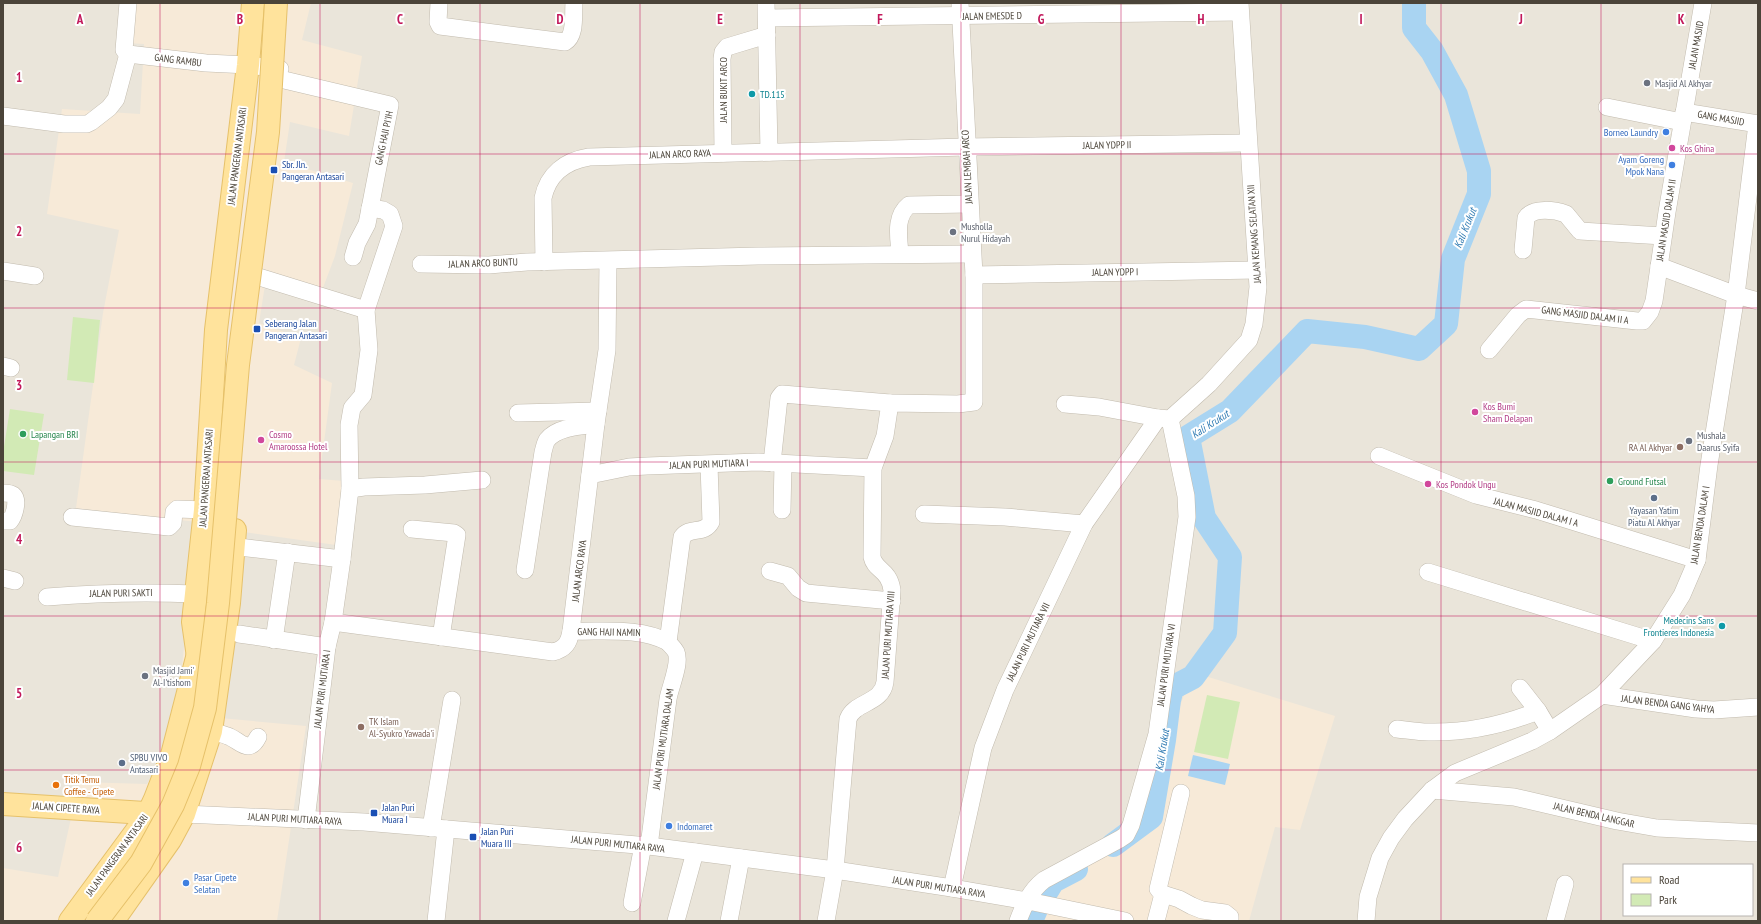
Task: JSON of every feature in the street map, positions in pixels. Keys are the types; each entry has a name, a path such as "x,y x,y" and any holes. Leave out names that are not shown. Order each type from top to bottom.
{"main road":[{"name":"JALAN PANGERAN ANTASARI","path":"70,921 144,808 172,755 198,657 193,622 205,510 216,330 248,65 253,3"},
{"path":"198,657 205,627 222,441 228,346 254,134 262,3"},
{"path":"97,921 141,863 173,805 189,766 204,708 218,603 238,365 268,132 276,3"},
{"path":"114,921 170,840 184,814 211,731 229,603 256,276 275,129 284,3"},
{"name":"JALAN CIPETE RAYA","path":"3,804 144,808 184,814"}],"street":[{"path":"3,116 64,124 87,124 92,122 109,108 116,98 128,54 124,50 128,3"},
{"path":"439,3 438,22 440,26 565,42 569,40 571,35 574,3"},
{"name":"JALAN MASJID","path":"1683,117 1703,3"},
{"name":"JALAN EMESDE D","path":"766,11 1240,7"},
{"name":"JALAN KEMANG SELATAN XII","path":"1164,419 1209,384 1249,340 1254,324 1258,287 1240,7"},
{"name":"JALAN LEMBAH ARCO","path":"890,403 958,404 974,402 974,275 969,204 960,10"},
{"path":"766,11 769,152"},
{"name":"JALAN BUKIT ARCO","path":"723,152 723,52 727,47 767,36"},
{"name":"GANG RAMBU","path":"128,54 206,63 248,65 280,74"},
{"name":"GANG HAJI PI'IH","path":"280,74 390,105 367,224 353,258"},
{"name":"GANG MASJID","path":"1607,107 1683,117 1757,124"},
{"name":"JALAN MASJID DALAM II","path":"1637,321 1643,321 1652,308 1683,117"},
{"name":"JALAN BENDA DALAM I","path":"1366,921 1368,897 1380,858 1391,838 1405,819 1432,790 1455,773 1532,741 1550,731 1602,695 1653,641 1682,595 1697,560 1709,464 1736,295 1757,124"},
{"name":"JALAN YDPP II","path":"966,147 1248,143"},
{"name":"JALAN ARCO RAYA","path":"544,262 543,198 545,187 550,178 564,165 577,159 588,157 723,152 966,147"},
{"path":"900,254 899,223 901,214 909,205 969,204"},
{"path":"256,276 366,310 394,226 390,214 383,210 370,208"},
{"path":"1523,250 1526,218 1528,214 1538,211 1566,214 1580,231 1663,236"},
{"path":"544,262 758,256 972,254"},
{"name":"JALAN ARCO RAYA","path":"333,622 553,652 566,646 571,631 608,334 608,261"},
{"name":"JALAN ARCO BUNTU","path":"422,264 489,265 544,262"},
{"path":"1659,266 1736,295 1758,301"},
{"name":"JALAN YDPP I","path":"974,275 1257,270"},
{"path":"3,271 35,276"},
{"name":"GANG MASJID DALAM II A","path":"1489,350 1523,311 1532,309 1637,321"},
{"name":"JALAN PURI MUTIARA I","path":"306,820 327,647 333,622 350,489 349,426 352,408 363,395 369,350 366,310"},
{"path":"782,510 777,463 779,398 782,394 890,403"},
{"name":"JALAN PURI MUTIARA VIII","path":"826,921 834,870 848,719 851,712 881,694 884,687 892,601 891,581 888,575 873,561 872,557 873,468 885,436 890,403"},
{"path":"1065,404 1099,407 1164,419"},
{"path":"518,413 597,418"},
{"path":"525,570 542,452 547,440 558,432 579,426 597,418"},
{"name":"JALAN PURI MUTIARA VII","path":"952,888 983,748 1005,690 1084,524 1164,419"},
{"name":"JALAN PURI MUTIARA VI","path":"1018,921 1036,886 1044,880 1120,839 1126,835 1132,825 1157,734 1187,517 1186,496 1164,419"},
{"name":"JALAN MASJID DALAM I A","path":"1379,456 1476,495 1536,510 1697,560"},
{"name":"JALAN PURI MUTIARA I","path":"590,475 629,467 709,464 777,463 873,468"},
{"path":"668,642 682,537 686,532 705,529 711,522 709,464"},
{"path":"350,489 482,480"},
{"path":"3,493 14,496 15,505 12,519 10,521 3,521"},
{"path":"72,517 169,527 173,524 174,512 177,509 205,510"},
{"path":"924,514 1006,517 1084,524"},
{"path":"412,529 454,533 457,535 440,637"},
{"path":"239,547 342,559"},
{"path":"274,640 287,552"},
{"path":"770,571 788,576 798,588 806,593 892,601"},
{"path":"1428,572 1653,641"},
{"name":"JALAN PURI SAKTI","path":"47,597 103,593 158,592 195,594"},
{"name":"GANG HAJI NAMIN","path":"571,631 624,631 646,633 656,635 668,642"},
{"path":"239,634 327,647"},
{"name":"JALAN PURI MUTIARA DALAM","path":"632,903 646,845 668,699 672,682 677,671 676,652 668,642"},
{"path":"1520,688 1538,711 1550,731"},
{"name":"JALAN BENDA GANG YAHYA","path":"1602,695 1696,709 1714,710 1758,707"},
{"path":"436,921 439,828 452,700"},
{"path":"1397,729 1427,732 1470,729 1504,723 1538,711"},
{"path":"211,731 231,737 241,745 248,746 255,743 258,737"},
{"name":"JALAN BENDA LANGGAR","path":"1432,790 1514,797 1657,828 1758,833"},
{"path":"1180,792 1158,889 1163,894 1179,899 1202,910 1225,913 1230,917 1230,921"},
{"name":"JALAN PURI MUTIARA RAYA","path":"184,814 439,828 646,845 834,870 952,888 1125,921"},
{"path":"676,921 695,852"},
{"path":"729,921 741,858"},
{"path":"1555,921 1565,884"},
{"path":"1156,921 1163,894"}],"shaded area":[{"path":"3,3 1758,3 1758,921 3,921"},
{"path":"132,3 311,3 302,40 362,56 349,136 290,122 284,162 353,183 335,256 318,301 265,285 259,323 301,338 294,365 332,383 319,479 344,481 336,545 244,532 220,718 306,726 277,921 3,921 3,868 58,877 79,782 147,784 175,733 197,522 76,508 103,313 119,230 47,214 62,109 140,114 144,44 127,43"},
{"path":"1192,672 1335,716 1300,830 1275,827 1249,921 1041,921 1066,860 1141,818"}],"green space":[{"path":"73,317 100,320 94,383 67,380"},
{"name":"Lapangan BRI","path":"10,409 44,414 34,475 3,471 3,453"},
{"path":"1207,695 1240,702 1228,759 1194,752"}],"water":[{"path":"1193,755 1230,764 1225,785 1188,776"}],"waterway":[{"name":"Kali Krukut","path":"1113,845 1151,817 1172,688 1193,677 1225,633 1230,557 1204,518 1188,437 1230,411 1307,331 1365,337 1419,349 1446,324 1453,259 1479,194 1479,171 1456,95 1432,51 1414,28 1414,3"},
{"name":"Kali Krukut","path":"1031,921 1037,907 1053,881 1076,869"}],"place":[{"name":"Masjid Al Akhyar","path":"1647,83"},
{"name":"TD.115","path":"752,94"},
{"name":"Borneo Laundry","path":"1666,132"},
{"name":"Kos Ghina","path":"1672,148"},
{"name":"Ayam Goreng Mpok Nana","path":"1672,165"},
{"name":"Sbr. Jln. Pangeran Antasari","path":"274,170"},
{"name":"Musholla Nurul Hidayah","path":"953,232"},
{"name":"Seberang Jalan Pangeran Antasari","path":"257,329"},
{"name":"Kos Bumi Sham Delapan","path":"1475,412"},
{"name":"Lapangan BRI","path":"23,434"},
{"name":"Cosmo Amaroossa Hotel","path":"261,440"},
{"name":"Mushala Daarus Syifa","path":"1689,441"},
{"name":"RA Al Akhyar","path":"1680,447"},
{"name":"Ground Futsal","path":"1610,481"},
{"name":"Kos Pondok Ungu","path":"1428,484"},
{"name":"Yayasan Yatim Piatu Al Akhyar","path":"1654,498"},
{"name":"Medecins Sans Frontieres Indonesia","path":"1722,626"},
{"name":"Masjid Jami' Al-I'tishom","path":"145,676"},
{"name":"TK Islam Al-Syukro Yawada'i","path":"361,727"},
{"name":"SPBU VIVO Antasari","path":"122,763"},
{"name":"Titik Temu Coffee - Cipete","path":"56,785"},
{"name":"Jalan Puri Muara I","path":"374,813"},
{"name":"Indomaret","path":"669,826"},
{"name":"Jalan Puri Muara III","path":"473,837"},
{"name":"Pasar Cipete Selatan","path":"186,883"}]}
